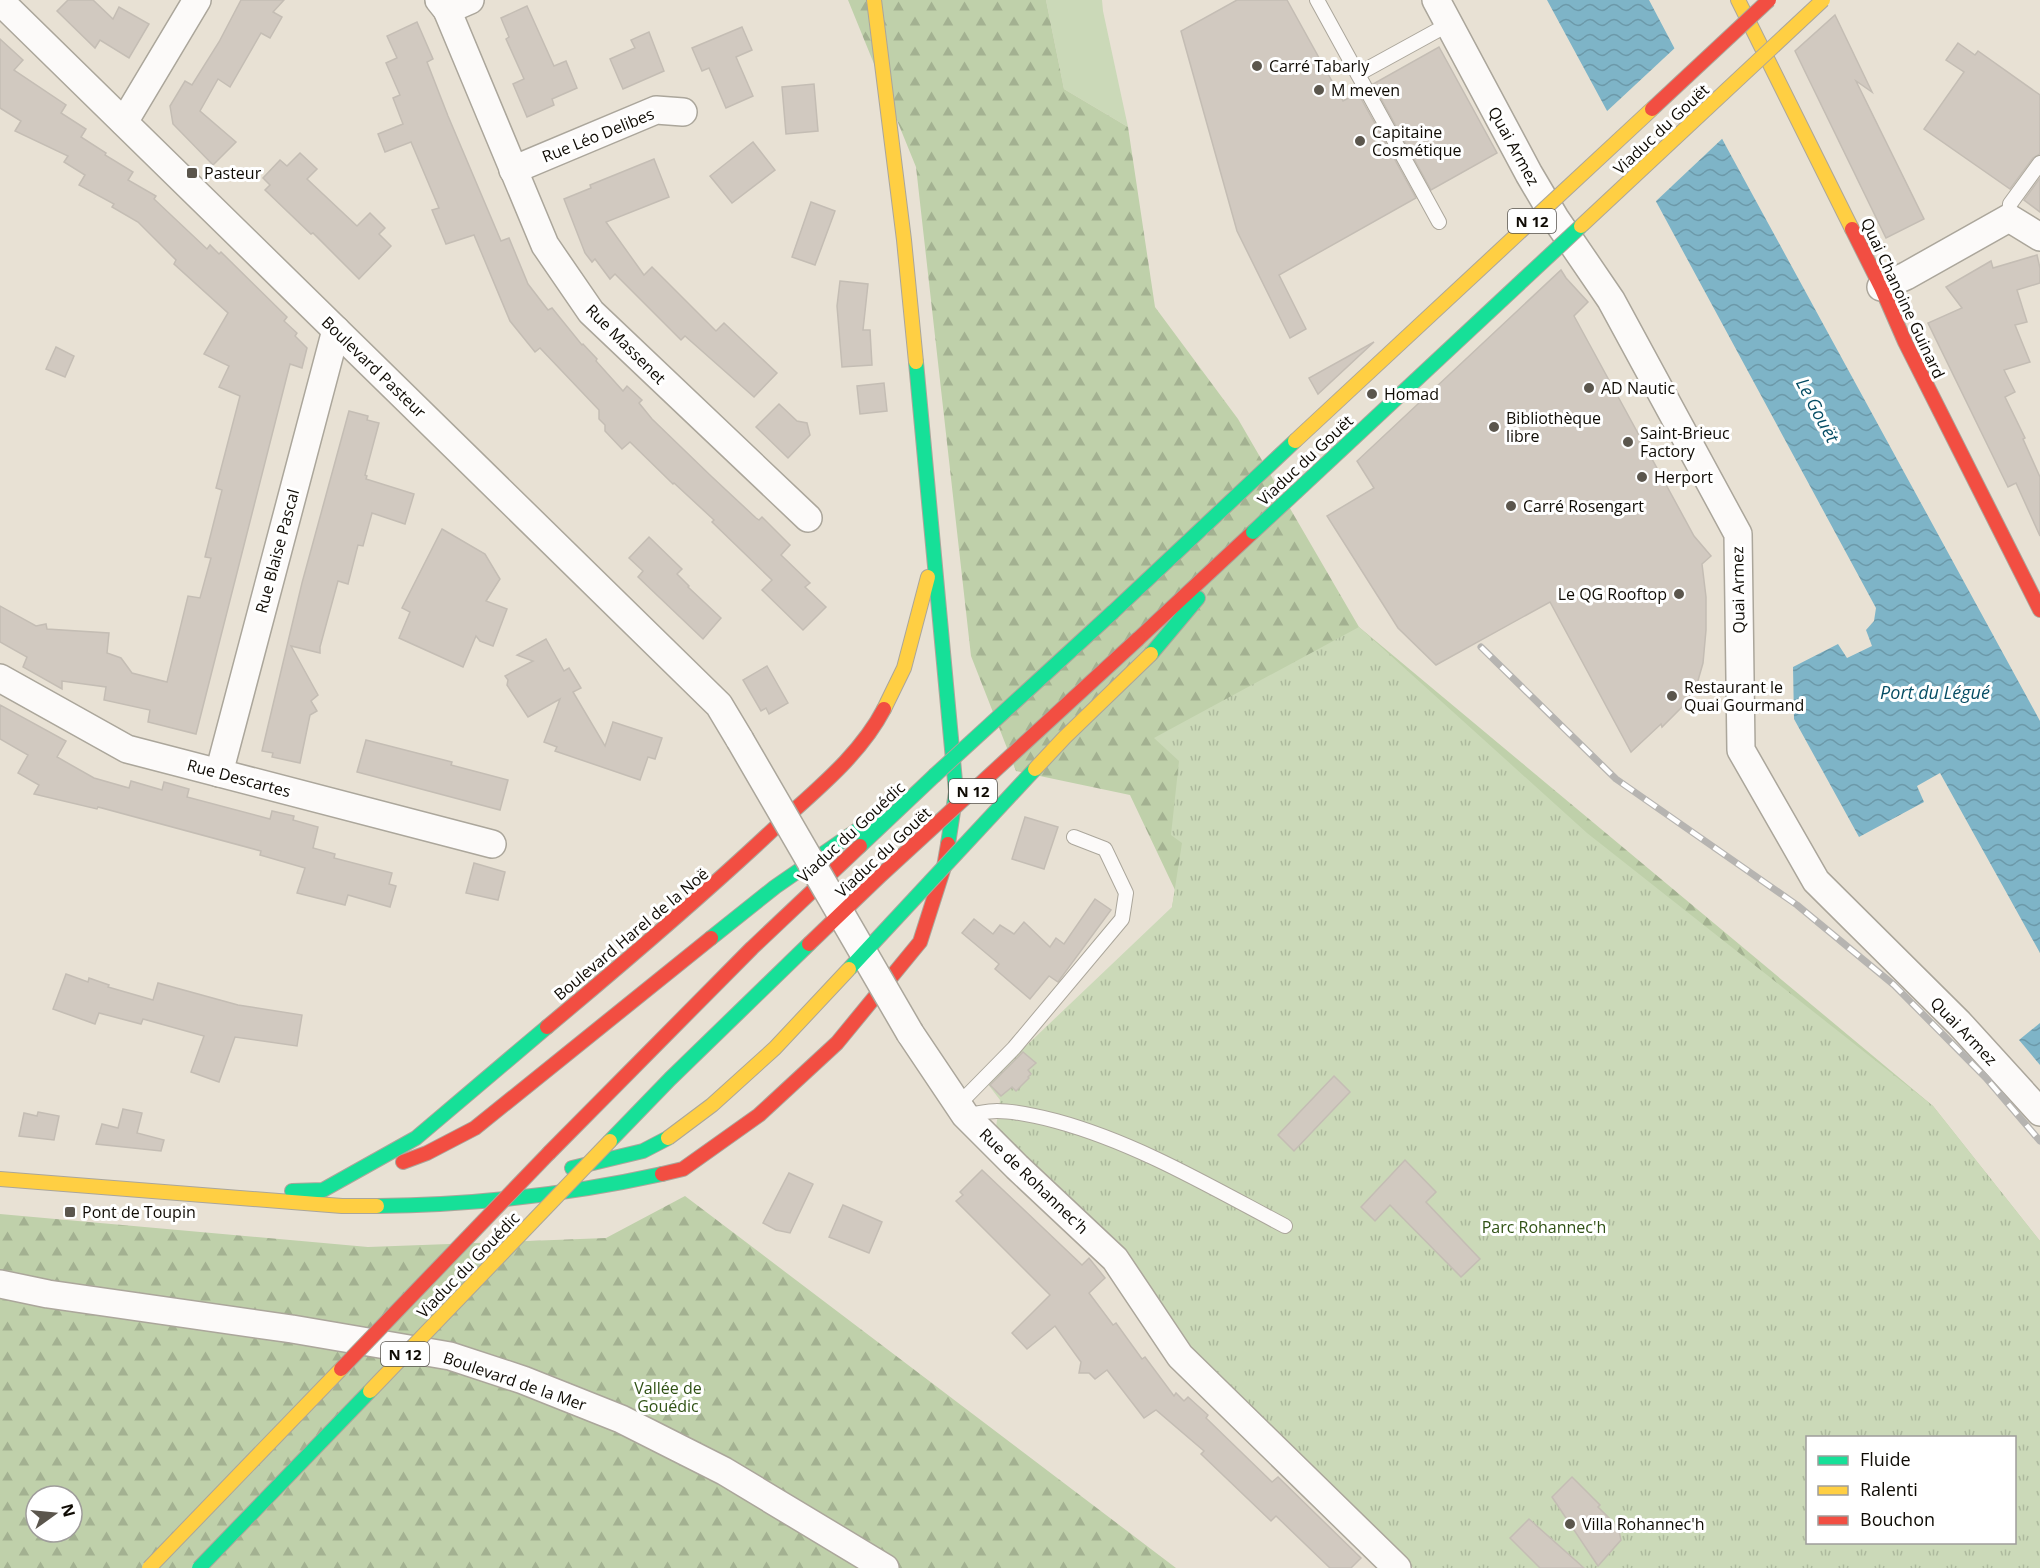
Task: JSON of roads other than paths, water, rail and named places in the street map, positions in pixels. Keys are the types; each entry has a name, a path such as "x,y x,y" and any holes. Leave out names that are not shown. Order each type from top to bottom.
{"main road":[{"path":"0,1179 342,1206 445,1205 542,1196 611,1185 682,1169 759,1115 837,1043 920,942 944,867 957,792 904,240 874,0"},
{"name":"Quai Chanoine Guinard","path":"1738,0 1881,287 1923,379 2040,610"},
{"name":"Viaduc du Gouët","path":"934,776 1113,612 1768,0"},
{"name":"Viaduc du Gouët","path":"610,1141 670,1078 880,876 1253,532 1823,0"},
{"path":"501,1180 601,1162 643,1151 668,1138 712,1105 775,1048 1065,737 1151,654 1253,532"},
{"name":"Boulevard Harel de la Noë","path":"224,1198 323,1190 416,1138 708,891 846,761 879,718 904,668 933,556"},
{"path":"323,1190 427,1153 475,1128 775,886 934,776"},
{"name":"Viaduc du Gouédic","path":"149,1568 639,1060 790,912 934,776"},
{"name":"Viaduc du Gouédic","path":"199,1568 610,1141"},
{"path":"342,1206 445,1190"}],"street":[{"path":"124,122 197,0"},
{"name":"Quai Armez","path":"1436,0 1534,183 1611,300 1738,534 1741,750 1816,881 1959,1023 2040,1112"},
{"name":"Boulevard Pasteur","path":"0,1 719,705 740,740"},
{"name":"Rue Massenet","path":"452,3 513,170 545,245 591,312 808,518"},
{"name":"Rue Léo Delibes","path":"513,170 656,110 683,112"},
{"path":"1881,287 1906,276 2009,219 2040,237"},
{"name":"Rue Blaise Pascal","path":"219,773 336,330"},
{"name":"Rue Descartes","path":"0,678 127,749 492,844"},
{"name":"Rue de Rohannec'h","path":"740,740 909,1033 962,1110 1017,1167 1115,1259 1180,1356 1397,1568"},
{"name":"Boulevard de la Mer","path":"0,1284 48,1294 292,1329 450,1356 523,1380 621,1419 724,1471 885,1568"}],"lane":[{"path":"1317,0 1439,222"},
{"path":"1358,74 1449,24"},
{"path":"2009,219 2010,204 2040,163"},
{"path":"962,1110 1122,920 1126,893 1105,849 1074,837"},
{"path":"962,1110 1031,1115 1123,1143 1285,1226"}],"water":[{"name":"Port du Légué","path":"1547,0 1649,0 1727,148 2040,721 2040,953 1940,773 1917,786 1924,802 1859,837 1794,719 1793,667 1838,644 1847,658 1872,646 1866,630 1874,621 1876,608"},
{"path":"2040,1023 2040,1065 2019,1040"}],"railway":[{"path":"1481,647 1616,779 1797,905 1894,985 1986,1078 2040,1141"}],"place":[{"name":"Carré Tabarly","path":"1257,66"},
{"name":"M meven","path":"1319,90"},
{"name":"Capitaine Cosmétique","path":"1360,141"},
{"name":"Pasteur","path":"192,173"},
{"name":"AD Nautic","path":"1589,388"},
{"name":"Homad","path":"1372,394"},
{"name":"Bibliothèque libre","path":"1494,427"},
{"name":"Saint-Brieuc Factory","path":"1628,442"},
{"name":"Herport","path":"1642,477"},
{"name":"Carré Rosengart","path":"1511,506"},
{"name":"Le QG Rooftop","path":"1679,594"},
{"name":"Restaurant le Quai Gourmand","path":"1672,696"},
{"name":"Pont de Toupin","path":"70,1212"},
{"name":"Villa Rohannec'h","path":"1570,1524"}],"water label":[{"name":"Le Gouët","path":"1818,410"}],"park label":[{"name":"Parc Rohannec'h","path":"1544,1227"},
{"name":"Vallée de Gouédic","path":"668,1397"}]}
